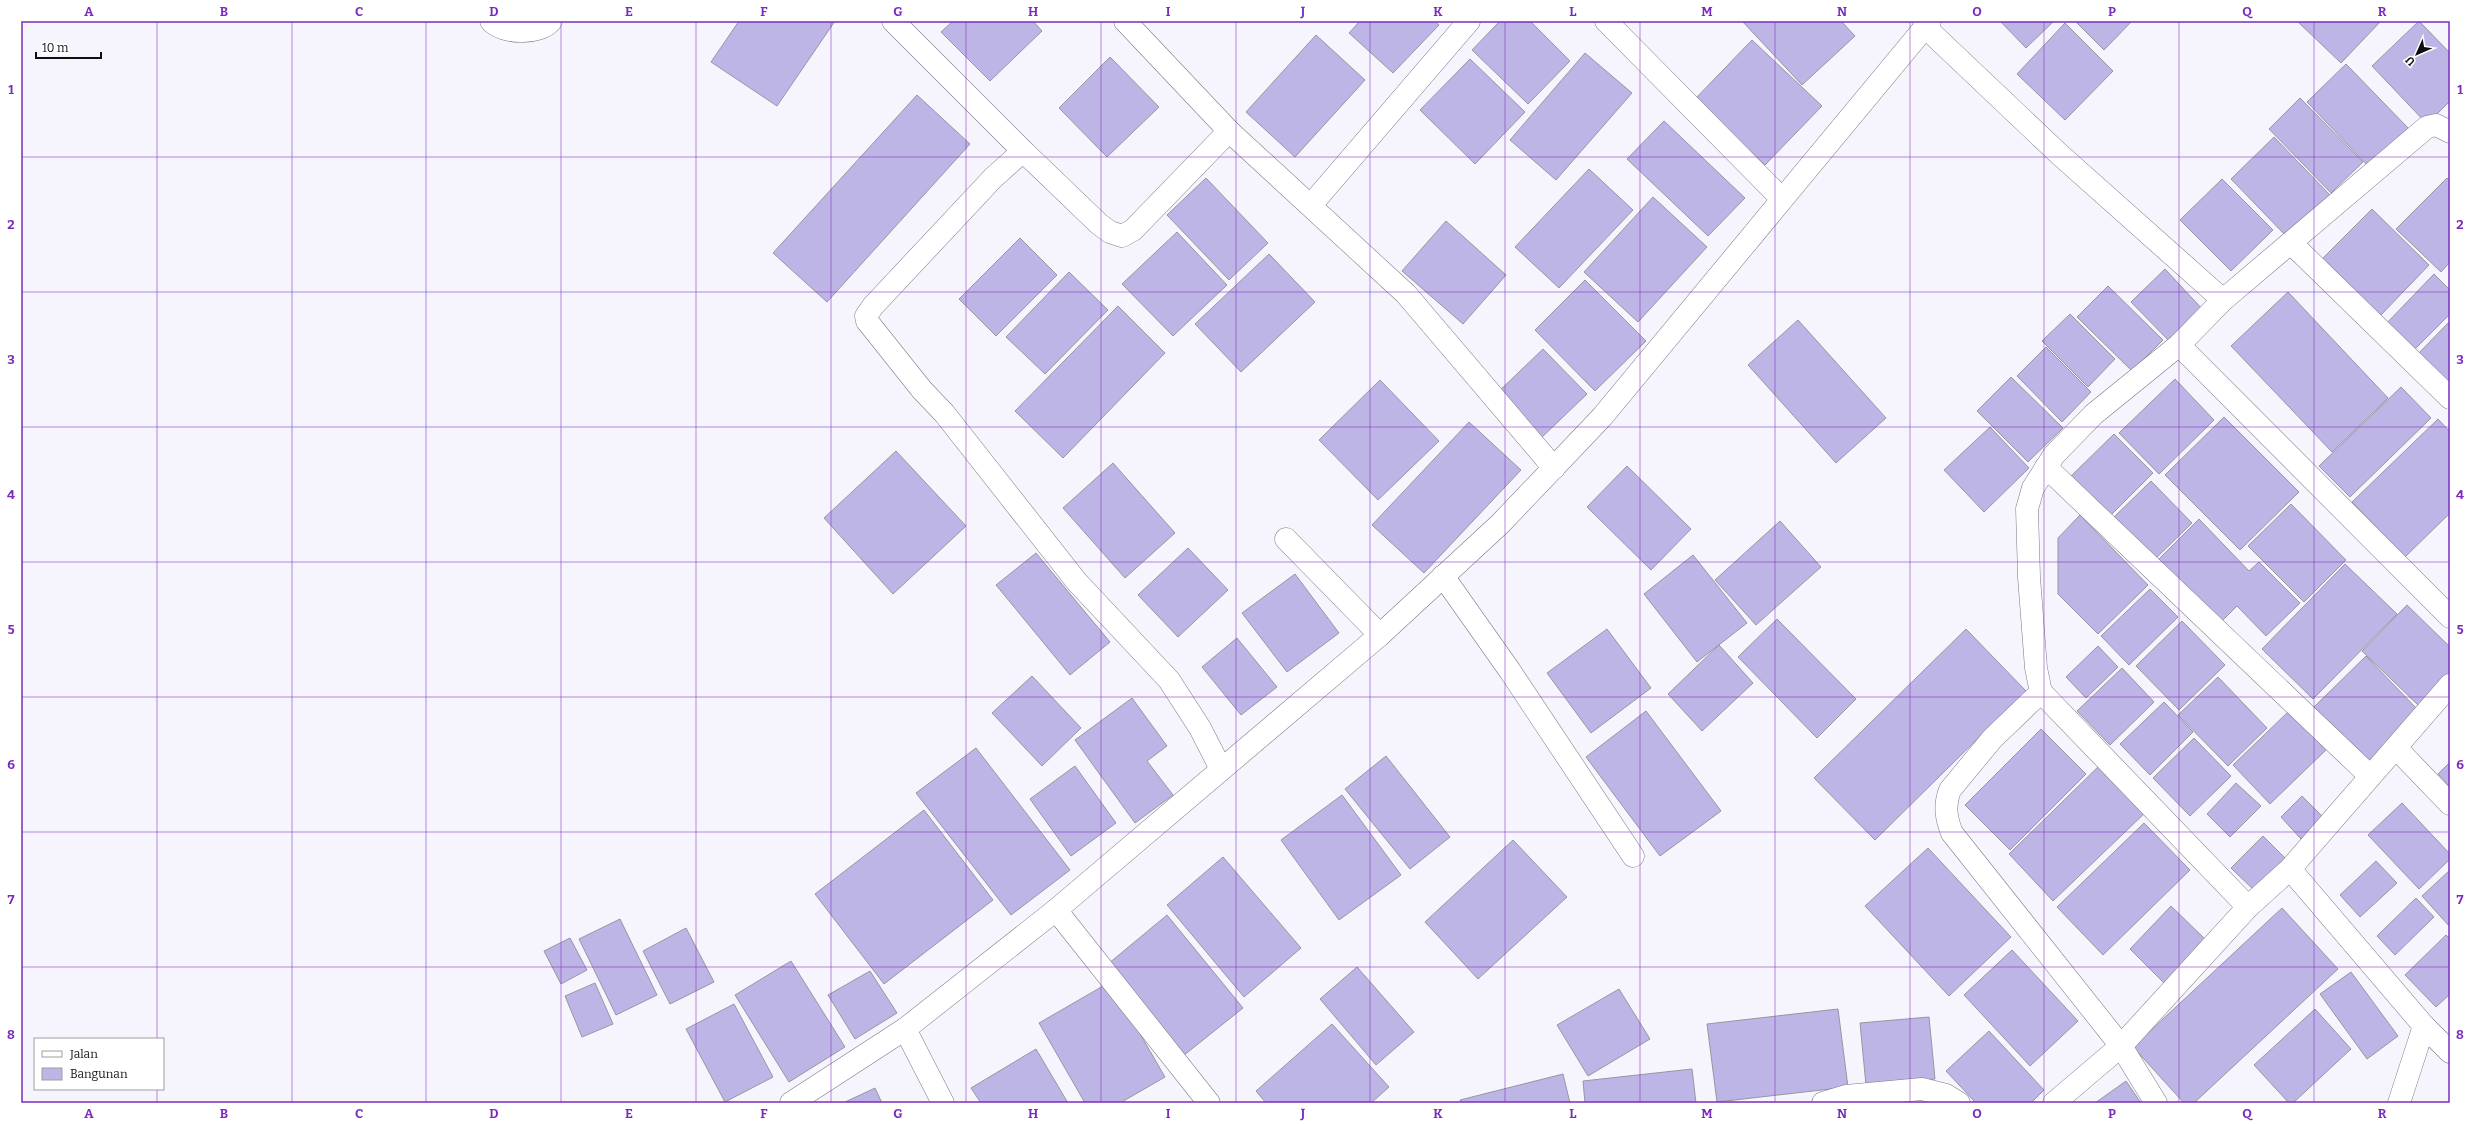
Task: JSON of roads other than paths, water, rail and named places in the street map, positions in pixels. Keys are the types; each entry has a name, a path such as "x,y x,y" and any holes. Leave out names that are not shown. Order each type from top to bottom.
{"street":[{"path":"491,21 495,26 528,33 551,21"},
{"path":"893,21 1023,151 1099,224 1110,232 1122,236 1133,230 1229,131"},
{"path":"1125,21 1229,131 1406,294 1554,468"},
{"path":"1311,205 1468,21"},
{"path":"1606,21 1781,198"},
{"path":"791,1103 906,1029 1056,910 1380,635 1500,524 1602,417 1781,198 1927,24 2058,153 2223,300"},
{"path":"2248,908 2041,692 2036,668 2026,528 2027,509 2033,488 2046,467 2066,440 2094,414 2179,344 2223,300 2427,127 2436,125 2450,132"},
{"path":"1023,151 993,178 873,306 866,316 866,321 922,390 944,413 1077,582 1170,680 1200,728 1221,769"},
{"path":"2291,243 2450,398"},
{"path":"2179,344 2450,617"},
{"path":"2046,467 2370,776"},
{"path":"1286,539 1380,635"},
{"path":"1443,576 1510,671 1633,856"},
{"path":"2054,1103 2122,1046 2248,908 2290,869 2450,685"},
{"path":"2041,692 1992,739 1950,790 1946,799 1948,823 1952,833 2122,1046 2156,1103"},
{"path":"2396,748 2450,804"},
{"path":"2290,869 2424,1026 2450,1052"},
{"path":"1056,910 1209,1103"},
{"path":"2399,1103 2424,1026"},
{"path":"906,1029 943,1103"},
{"path":"1823,1103 1846,1096 1922,1089 1946,1095 1959,1103"}]}
